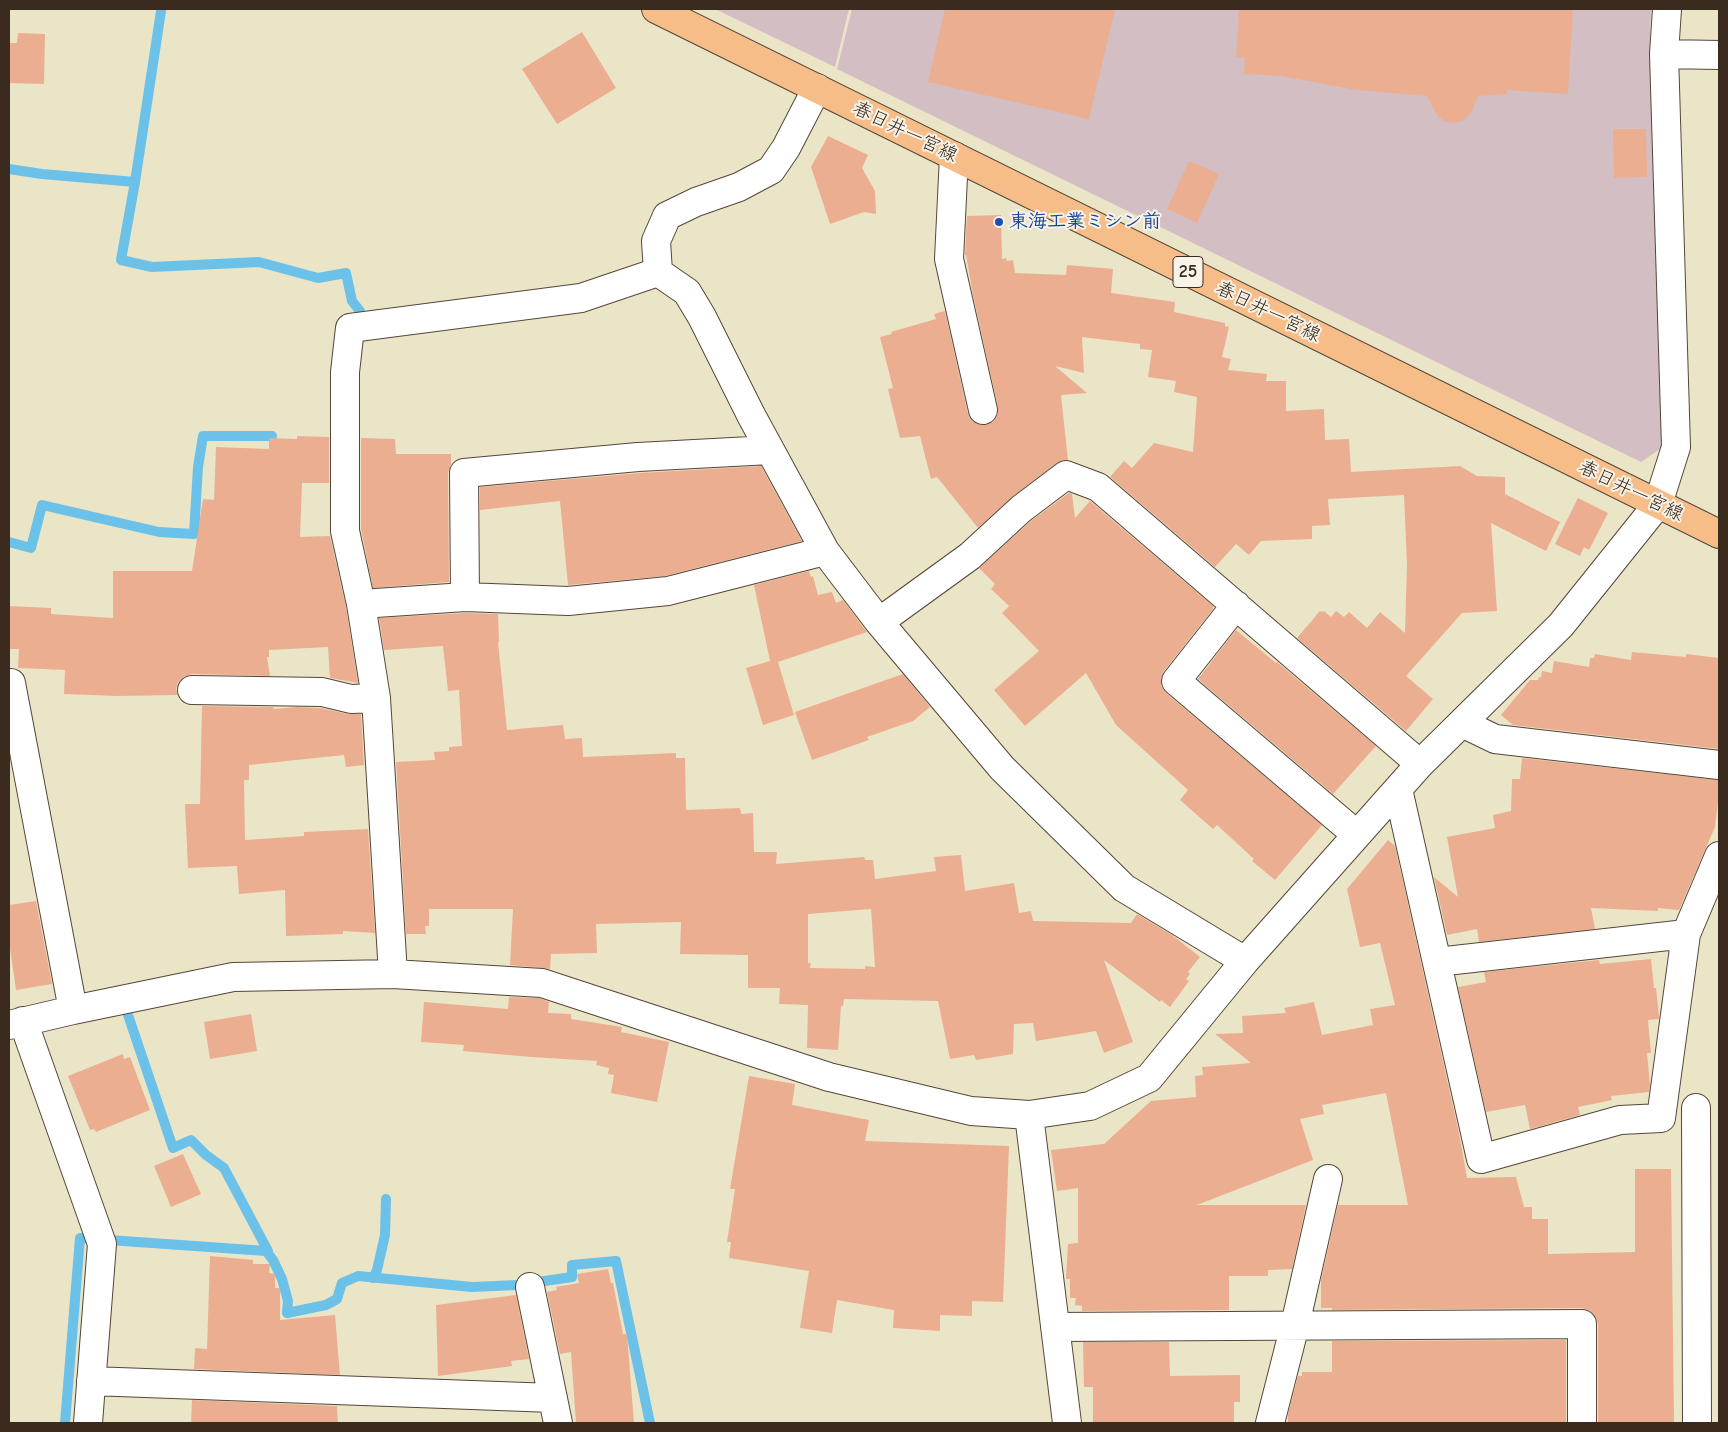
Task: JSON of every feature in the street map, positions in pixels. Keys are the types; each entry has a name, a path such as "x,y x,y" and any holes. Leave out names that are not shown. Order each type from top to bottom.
{"main road":[{"name":"春日井一宮線","path":"656,9 1719,534"}],"street":[{"path":"88,1423 102,1244 16,1023 233,977 393,974 542,983 830,1077 971,1110 1029,1115 1090,1106 1149,1078 1245,961 1420,764 1561,625 1658,504 1676,447 1664,54 1667,9"},
{"path":"1664,54 1719,55"},
{"path":"658,272 656,241 667,216 696,202 739,187 771,170 786,148 817,88"},
{"path":"954,156 949,259 983,410"},
{"path":"658,272 687,292 702,317 770,450 825,551 878,622 1002,768 1124,888 1245,961"},
{"path":"393,974 376,698 361,604 345,531 345,372 350,328 581,298 658,272"},
{"path":"465,597 464,473 638,457 770,450"},
{"path":"878,622 970,556 1021,509 1066,475 1098,487 1420,764"},
{"path":"361,604 465,597 568,601 668,591 825,551"},
{"path":"1236,605 1176,681 1357,835"},
{"path":"11,684 73,1010"},
{"path":"192,690 322,692 351,699 376,698"},
{"path":"1462,723 1495,739 1719,765"},
{"path":"1398,789 1481,1159 1620,1120 1661,1118 1686,934 1719,856"},
{"path":"1437,962 1686,934"},
{"path":"1696,1108 1697,1423"},
{"path":"1029,1115 1067,1423"},
{"path":"1270,1423 1295,1325 1328,1179"},
{"path":"91,1381 555,1411 530,1287"},
{"path":"1055,1327 1582,1324 1582,1423"}],"shaded area":[{"path":"715,9 849,9 835,67"},
{"path":"852,9 1651,9 1650,33 1663,447 1641,462 837,69"}],"building":[{"path":"945,9 1115,9 1089,119 928,82"},
{"path":"1239,9 1573,9 1568,94 1507,90 1507,94 1478,96 1471,113 1462,121 1454,123 1444,121 1436,114 1427,96 1356,90 1282,76 1244,74 1245,58 1236,57"},
{"path":"582,32 616,88 557,124 522,69"},
{"path":"18,33 45,34 44,84 9,83 9,43 17,43"},
{"path":"1613,129 1646,129 1647,177 1614,178"},
{"path":"828,136 868,155 862,168 875,191 876,214 864,212 830,224 811,167"},
{"path":"1189,161 1219,174 1197,223 1167,209"},
{"path":"1001,215 1002,259 1006,258 1007,261 1013,260 1015,273 1066,275 1067,265 1113,269 1111,293 1175,302 1174,312 1225,323 1225,326 1229,327 1222,357 1231,359 1228,370 1267,374 1266,381 1286,381 1286,411 1324,409 1325,440 1349,439 1351,472 1460,466 1477,476 1505,477 1505,494 1560,522 1546,551 1491,523 1497,611 1462,613 1406,676 1433,699 1406,731 1297,638 1320,611 1324,611 1331,617 1336,611 1344,617 1349,612 1367,628 1380,612 1405,633 1407,565 1404,495 1328,499 1330,525 1312,526 1312,539 1261,541 1249,555 1236,544 1215,567 1110,477 1124,461 1132,468 1154,443 1193,452 1197,397 1174,392 1176,381 1148,377 1152,350 1140,349 1140,344 1082,337 1084,373 1055,366 1087,393 1061,395 1068,460 1057,463 1012,497 978,528 937,477 931,479 920,436 900,438 888,389 893,388 880,337 936,319 934,314 945,311 968,414 972,421 979,425 987,425 994,421 998,414 998,407 965,255 967,216"},
{"path":"297,436 329,437 329,483 302,483 300,537 330,536 346,607 358,683 330,678 328,647 269,650 269,657 267,657 270,676 192,674 185,676 178,682 176,689 178,695 117,696 64,694 65,670 18,668 19,649 9,649 9,606 51,608 51,614 113,618 113,571 192,571 203,499 214,500 216,447 269,449 269,438 297,439"},
{"path":"361,438 395,439 396,454 451,454 451,464 448,473 449,582 373,588 361,529"},
{"path":"761,466 802,541 665,576 568,585 560,501 480,510 480,487 639,473"},
{"path":"1069,493 1072,494 1075,518 1090,501 1213,606 1213,609 1164,671 1161,678 1161,686 1166,693 1322,825 1275,880 1252,861 1254,859 1217,825 1213,829 1180,800 1188,790 1116,725 1086,673 1025,726 994,690 1039,651 1002,613 1009,606 991,589 995,584 979,568 1031,521"},
{"path":"1578,498 1608,513 1589,550 1584,547 1580,556 1555,544"},
{"path":"809,571 811,577 813,576 818,595 832,592 836,603 843,600 867,632 778,662 794,715 763,725 746,668 770,661 754,585"},
{"path":"465,613 498,614 498,642 507,730 563,725 565,739 582,738 583,757 676,753 676,758 685,758 686,810 740,808 741,814 753,813 754,852 777,852 776,864 864,857 865,860 873,860 875,879 936,871 934,857 961,855 965,891 1014,883 1019,913 1031,911 1033,921 1131,923 1137,914 1172,935 1200,957 1188,972 1190,974 1186,979 1189,981 1170,1007 1161,1000 1160,1002 1104,960 1133,1042 1104,1053 1096,1031 1036,1041 1033,1023 1014,1024 1013,1054 976,1060 974,1055 950,1059 938,1001 844,999 843,1006 841,1006 838,1050 807,1048 808,1005 779,1004 780,988 748,988 748,955 680,954 681,922 596,924 597,953 551,954 550,969 510,965 513,909 429,909 429,926 425,926 426,934 406,934 396,762 435,760 434,752 449,751 449,747 462,746 459,690 448,691 443,646 384,650 379,618","holes":["871,909 875,967 865,966 865,969 810,968 811,963 808,963 808,914"]},
{"path":"1236,630 1277,662 1376,746 1333,794 1198,679"},
{"path":"1632,652 1686,657 1686,654 1719,658 1719,749 1513,725 1501,715 1530,680 1538,680 1541,677 1542,671 1552,673 1554,661 1589,667 1590,658 1594,658 1595,654 1631,660"},
{"path":"903,674 930,707 913,721 867,737 869,740 812,760 795,712"},
{"path":"202,706 273,707 274,709 320,708 348,714 361,714 364,765 346,767 344,755 249,765 249,780 244,780 245,840 304,836 304,832 368,829 375,933 343,931 343,934 286,936 285,890 239,894 237,866 188,868 185,804 200,804"},
{"path":"1522,758 1719,780 1715,827 1679,910 1658,908 1658,911 1591,908 1595,929 1479,942 1477,929 1447,935 1434,877 1458,897 1447,837 1495,828 1493,815 1511,811 1512,779 1520,779"},
{"path":"1388,840 1395,846 1459,1133 1467,1178 1516,1177 1524,1207 1532,1207 1532,1219 1548,1219 1548,1254 1635,1252 1635,1169 1671,1169 1674,1423 1598,1423 1598,1324 1595,1316 1589,1310 1582,1308 1332,1310 1332,1308 1321,1308 1321,1280 1338,1205 1408,1205 1386,1093 1322,1105 1324,1114 1300,1119 1313,1160 1197,1205 1306,1205 1292,1269 1268,1270 1268,1276 1229,1276 1229,1310 1082,1311 1082,1306 1075,1305 1076,1298 1070,1298 1070,1279 1066,1279 1068,1244 1078,1243 1078,1188 1057,1191 1051,1150 1104,1144 1151,1101 1196,1097 1195,1076 1203,1075 1202,1067 1251,1063 1215,1034 1243,1033 1242,1016 1286,1013 1284,1008 1314,1002 1322,1035 1373,1025 1370,1009 1395,1005 1380,943 1360,947 1347,889"},
{"path":"36,901 52,984 16,990 9,941 9,905"},
{"path":"1651,959 1659,1019 1648,1020 1651,1053 1647,1053 1649,1092 1611,1096 1612,1100 1578,1107 1580,1115 1530,1129 1525,1105 1486,1112 1458,987 1486,982 1484,972 1599,960 1600,964"},
{"path":"509,997 539,998 549,1002 548,1013 571,1014 571,1019 622,1027 621,1032 669,1042 657,1102 611,1093 614,1075 608,1074 609,1068 596,1065 597,1061 463,1051 464,1045 421,1042 424,1002 508,1009"},
{"path":"251,1014 257,1051 210,1059 204,1022"},
{"path":"123,1054 124,1059 130,1057 150,1110 96,1132 94,1129 90,1130 68,1076"},
{"path":"749,1076 795,1084 792,1105 869,1120 865,1141 1009,1146 1003,1302 972,1301 972,1316 940,1315 940,1331 893,1328 894,1310 837,1300 832,1333 800,1328 809,1271 729,1258 731,1242 727,1242 735,1189 730,1189"},
{"path":"183,1154 201,1194 171,1207 154,1166"},
{"path":"210,1256 253,1260 253,1264 270,1264 269,1273 275,1274 275,1288 280,1288 280,1320 335,1315 340,1375 194,1369 195,1348 207,1349"},
{"path":"608,1269 611,1283 613,1283 623,1334 627,1334 634,1423 576,1423 571,1352 560,1354 547,1292 557,1290 556,1287 579,1283 577,1274"},
{"path":"516,1295 529,1359 511,1361 512,1366 438,1376 436,1305"},
{"path":"1566,1340 1566,1423 1288,1423 1288,1414 1298,1376 1302,1376 1302,1372 1332,1372 1332,1341"},
{"path":"1083,1342 1169,1342 1170,1376 1240,1375 1240,1402 1234,1402 1234,1423 1093,1423 1093,1387 1084,1387"},
{"path":"192,1400 337,1406 338,1423 191,1423"}],"waterway":[{"path":"161,11 121,260 152,267 259,262 318,278 346,273 352,301 360,311 360,317"},
{"path":"9,169 42,174 135,182"},
{"path":"9,542 31,548 42,505 159,532 194,534 198,467 203,436 272,436"},
{"path":"127,1012 173,1148 191,1140 206,1155 224,1168 267,1252"},
{"path":"373,1278 377,1270 385,1235 386,1199"},
{"path":"65,1423 80,1238 266,1251 273,1260 282,1279 288,1301 287,1313 326,1305 337,1299 342,1283 358,1276 472,1287 517,1285 572,1277 572,1265 616,1261 650,1423"}],"place":[{"name":"東海工業ミシン前","path":"999,222"}]}
